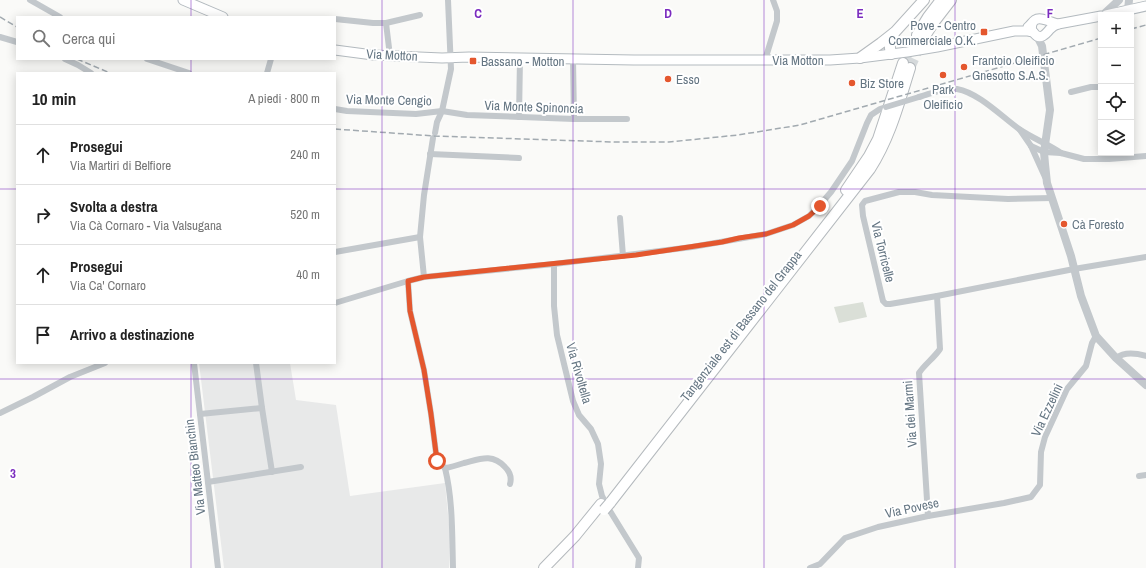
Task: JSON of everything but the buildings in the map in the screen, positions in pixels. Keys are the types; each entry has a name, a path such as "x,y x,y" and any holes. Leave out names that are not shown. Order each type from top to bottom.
{"highway":[{"path":"860,58 895,32 924,0"},
{"path":"941,0 928,17 920,37 951,0"},
{"path":"891,54 889,41 895,32"},
{"name":"Tangenziale est di Bassano del Grappa","path":"552,568 577,542 716,362 856,188 883,147 892,126 907,66"},
{"name":"Tangenziale est di Bassano del Grappa","path":"544,568 606,504"}],"main road":[{"path":"183,0 221,16"},
{"path":"1120,12 1146,6"},
{"path":"1040,31 1058,24 1098,17"},
{"path":"1040,31 1035,20 1039,18 1058,24"},
{"path":"1040,31 1049,24 1046,20"},
{"name":"Via Motton","path":"336,50 373,55 442,58 830,60 860,58 936,47 1021,30 1040,31"}],"street":[{"path":"30,0 58,16"},
{"path":"424,277 420,237 424,195 430,154 437,122 442,111 451,69 448,0"},
{"path":"766,60 777,21 777,11 773,0"},
{"path":"1106,12 1119,0"},
{"path":"1124,0 1122,5 1125,11"},
{"path":"1125,11 1129,0"},
{"path":"336,19 386,23 420,15"},
{"path":"386,23 390,56"},
{"path":"1040,31 1050,110 1044,152 1047,183"},
{"path":"0,37 16,42"},
{"path":"519,117 520,58"},
{"path":"573,59 574,119"},
{"path":"67,60 89,72"},
{"path":"150,60 186,72"},
{"path":"267,72 271,60"},
{"path":"1071,92 1091,87 1098,87"},
{"path":"336,303 424,277 623,256 722,242 766,234 793,225 809,216 820,206 831,192 852,161 871,115 886,107 946,90 956,89 970,93 1002,115 1019,129 1046,143 1061,153"},
{"name":"Via Monte Cengio","path":"336,108 347,111 416,114 442,111"},
{"name":"Via Monte Spinoncia","path":"442,111 467,116 627,119"},
{"path":"1019,129 1031,146 1047,183 1081,296 1096,336 1116,358 1146,385"},
{"path":"1031,146 1044,152 1061,153 1084,159 1114,156"},
{"path":"430,154 519,158"},
{"path":"1134,155 1146,156"},
{"name":"Via Torricelle","path":"1052,198 1008,199 899,192 865,201 862,205 863,216 883,302 890,304 937,296 1074,269 1146,257"},
{"path":"620,218 623,256"},
{"path":"336,252 420,237"},
{"name":"Via Rivoltella","path":"554,264 554,306 557,335 573,401 598,444 601,464 599,484 602,496 639,558 638,568"},
{"path":"408,281 410,311 424,370 437,461 445,468 449,485 452,514 453,568"},
{"name":"Via dei Marmi","path":"928,516 919,373 923,367 934,358 940,349 937,296"},
{"name":"Via Ezzelini","path":"1031,497 1040,486 1041,452 1045,437 1067,389 1086,366 1092,343 1096,336"},
{"path":"1116,358 1120,355 1136,353 1146,356"},
{"path":"0,413 70,377 102,364"},
{"name":"Via Matteo Bianchin","path":"194,364 218,568"},
{"path":"256,364 272,472"},
{"path":"200,414 262,408"},
{"path":"445,468 490,458 497,460 510,472 510,484"},
{"path":"208,482 301,467"},
{"path":"1139,476 1146,475"},
{"name":"Via Povese","path":"810,568 820,564 845,538 878,527 1031,497"}],"shaded area":[{"path":"863,302 867,317 839,323 834,307"},
{"path":"199,364 290,364 296,400 336,405 350,496 445,483 450,535 449,568 224,568"}],"tunnel":[{"path":"903,63 917,35"},
{"path":"910,68 923,39"}],"railway":[{"path":"0,17 16,26"},
{"path":"1134,28 1146,25"},
{"path":"336,129 434,136 614,142 669,142 738,135 800,125 1098,39"},
{"path":"79,60 108,72"}],"place":[{"name":"Pove - Centro Commerciale O.K.","path":"984,32"},
{"name":"Bassano - Motton","path":"473,61"},
{"name":"Frantoio Oleificio Gnesotto S.A.S.","path":"964,67"},
{"name":"Park Oleificio","path":"943,75"},
{"name":"Esso","path":"668,79"},
{"name":"Biz Store","path":"852,83"},
{"name":"Cà Foresto","path":"1064,224"}],"route":[{"path":"437,461 424,370 410,311 408,281 424,277 636,255 766,234 793,225 809,216 820,206"}]}
